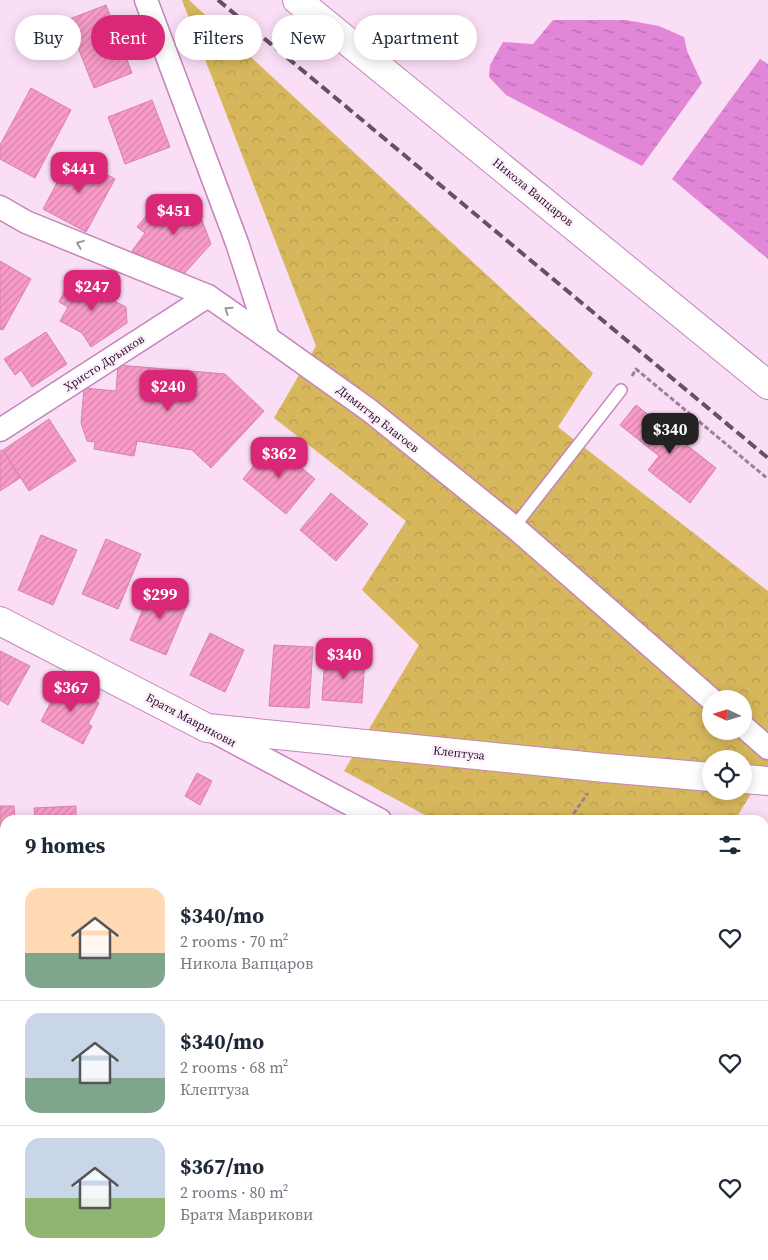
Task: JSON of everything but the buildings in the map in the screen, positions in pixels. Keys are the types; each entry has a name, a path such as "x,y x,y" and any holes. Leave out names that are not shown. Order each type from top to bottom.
{"street":[{"path":"146,0 237,243 268,338"},
{"name":"Никола Вапцаров","path":"298,0 768,385"},
{"name":"Димитър Благоев","path":"0,207 26,222 208,296 369,410 514,526 702,691"},
{"name":"Христо Дрънков","path":"0,430 208,296"},
{"name":"Братя Маврикови","path":"0,621 208,728 371,815"},
{"name":"Клептуза","path":"208,728 702,776"},
{"path":"752,734 768,748"},
{"path":"752,780 768,781"}],"lane":[{"path":"514,526 621,390"}],"path":[{"path":"621,390 636,369 768,479"}],"green space":[{"path":"182,0 189,0 205,15 188,15"},
{"path":"205,60 254,60 593,373 558,427 768,591 768,766 752,792 752,750 702,750 702,800 747,800 738,815 425,815 344,771 419,645 362,590 406,521 274,418 316,346"}],"water":[{"path":"553,20 626,20 659,26 684,37 687,51 702,83 642,166 506,95 489,77 490,65 503,42 533,44"},
{"path":"760,59 768,64 768,259 672,179"}],"railway":[{"path":"218,0 768,458"}]}
